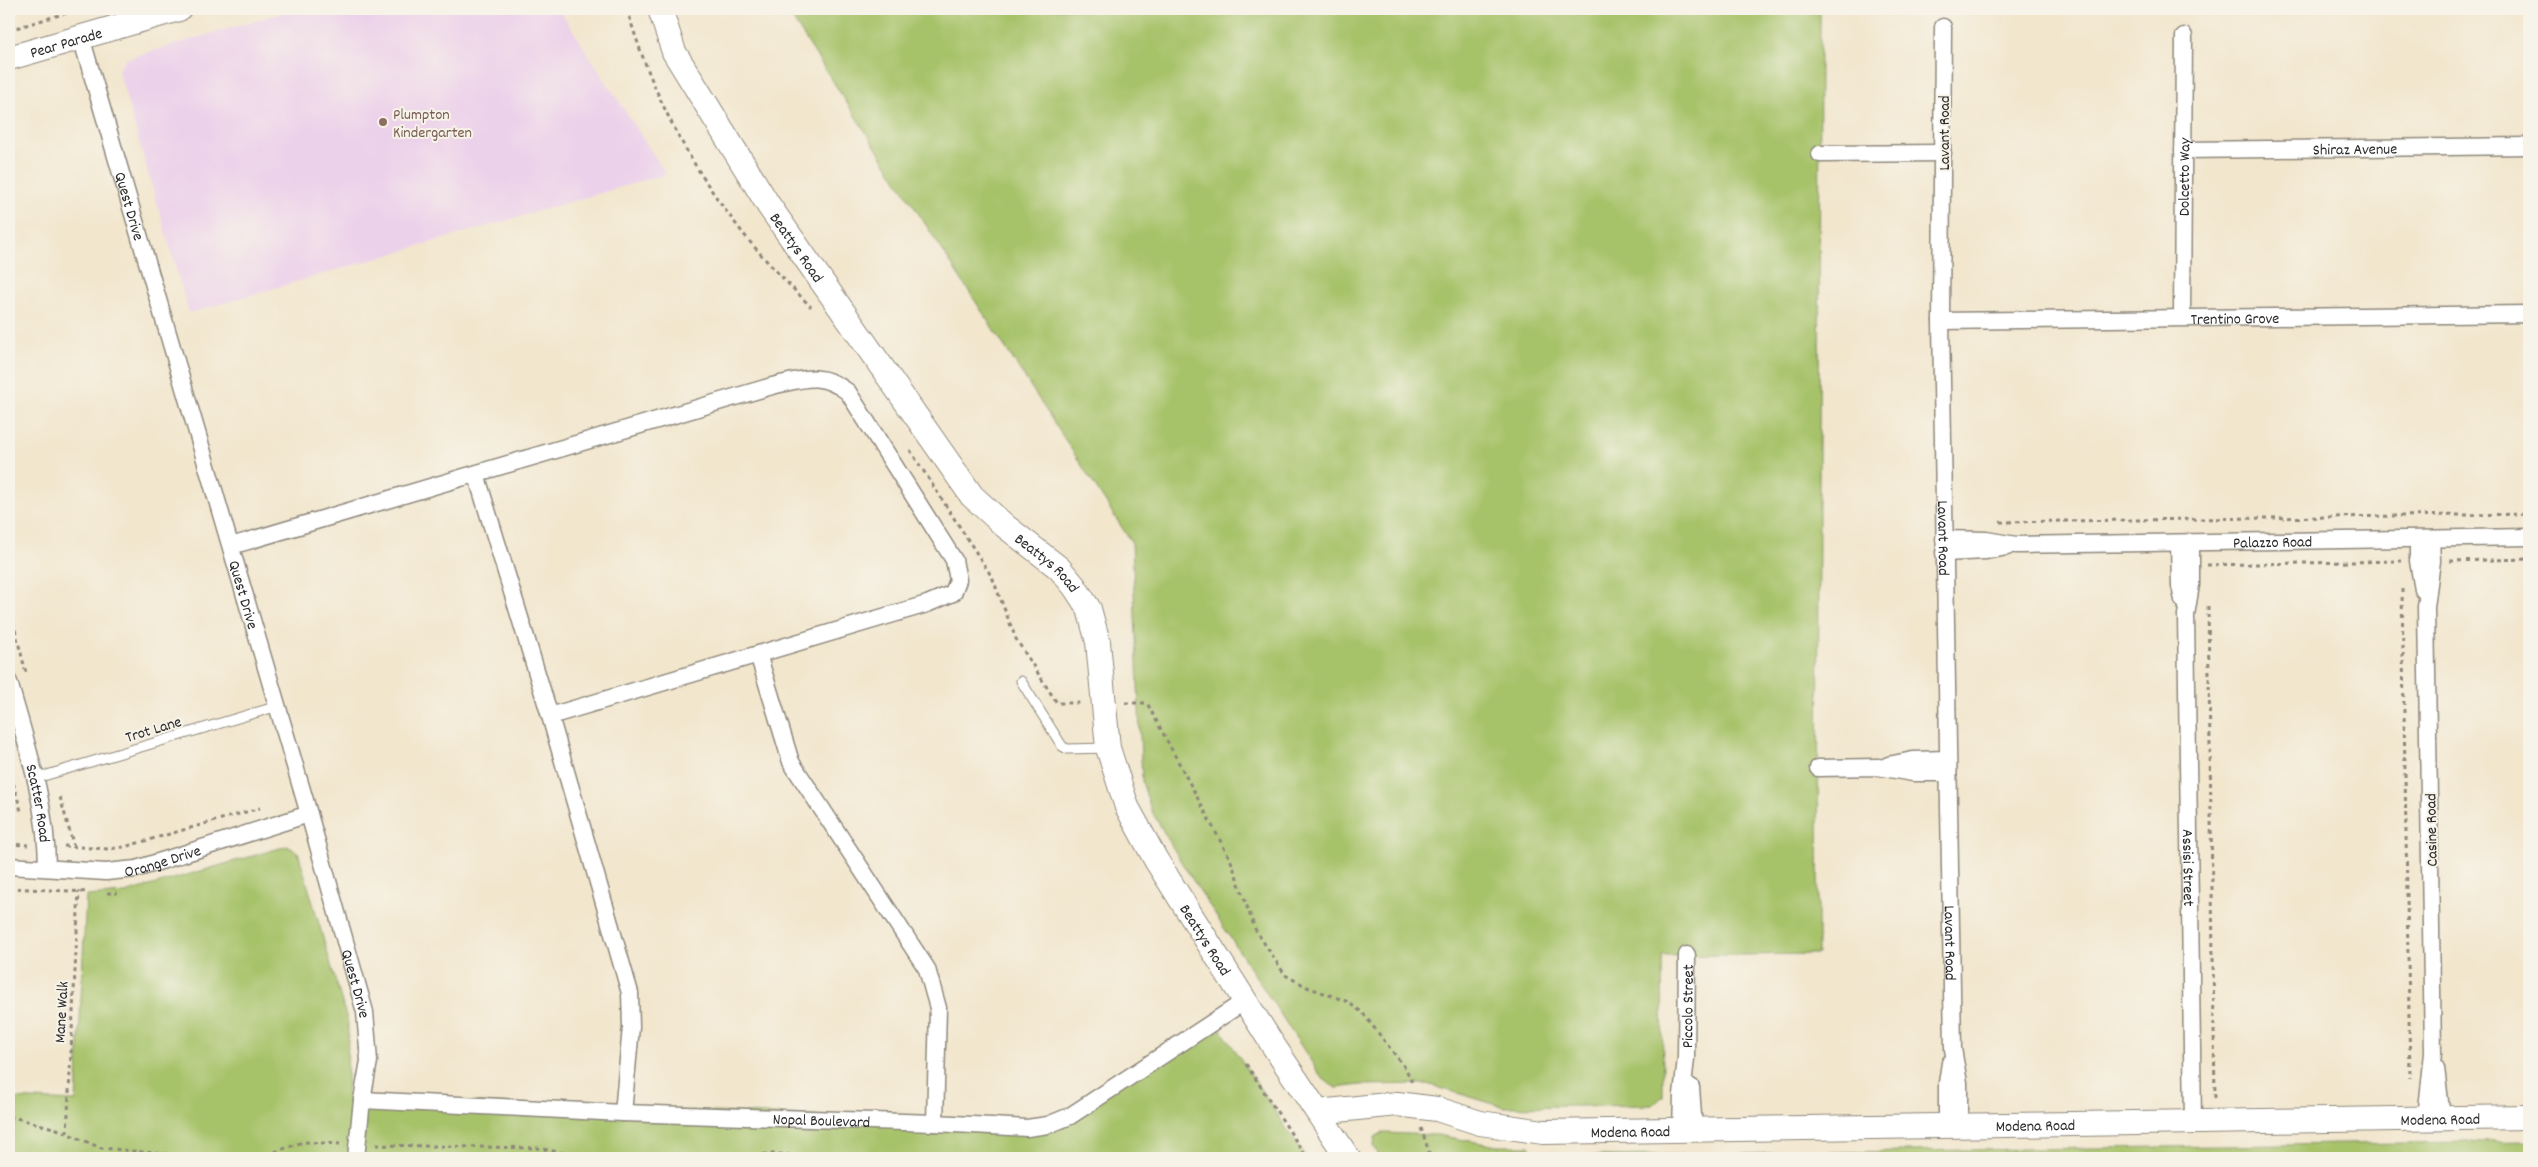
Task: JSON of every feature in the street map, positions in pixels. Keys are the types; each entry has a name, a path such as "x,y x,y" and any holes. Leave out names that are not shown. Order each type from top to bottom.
{"street":[{"name":"Pear Parade","path":"9,58 179,9"},
{"name":"Beattys Road","path":"660,9 674,52 768,206 967,488 1005,526 1058,568 1074,586 1089,609 1098,642 1108,748 1128,807 1156,860 1245,1001 1348,1158"},
{"name":"Lavant Road","path":"1943,27 1941,321 1952,1049 1947,1083 1953,1126"},
{"name":"Dolcetto Way","path":"2182,317 2184,36"},
{"name":"Quest Drive","path":"81,37 310,814 365,1012 369,1061 356,1151"},
{"name":"Shiraz Avenue","path":"2183,150 2529,146"},
{"path":"1820,154 1943,153"},
{"name":"Trentino Grove","path":"1941,321 2529,314"},
{"path":"231,546 772,386 808,378 833,381 848,392 954,560 958,580 953,593 927,604 550,716"},
{"path":"476,474 550,716 630,993 631,1027 623,1113"},
{"name":"Palazzo Road","path":"1944,546 1986,551 2016,545 2529,537"},
{"name":"Casine Road","path":"2425,539 2417,561 2426,607 2434,1118"},
{"name":"Assisi Street","path":"2185,543 2180,586 2186,614 2193,1122"},
{"path":"758,654 791,762 927,969 938,1008 935,1123"},
{"name":"Scatter Road","path":"9,682 37,778 47,845 47,868"},
{"path":"1818,768 1878,767 1913,773 1947,766"},
{"name":"Orange Drive","path":"9,866 106,872 136,869 310,814"},
{"name":"Piccolo Street","path":"1687,955 1686,1058 1682,1095 1688,1130"},
{"name":"Nopal Boulevard","path":"362,1100 623,1113 935,1123 1027,1128 1048,1125 1070,1116 1245,1001"},
{"name":"Modena Road","path":"1318,1112 1378,1105 1419,1112"},
{"name":"Modena Road","path":"1333,1135 1342,1128 1375,1118 1437,1109 1480,1123 1543,1132 2529,1117"}],"lane":[{"path":"1021,680 1062,746 1067,749 1108,748"},
{"name":"Trot Lane","path":"37,778 278,706"}],"path":[{"path":"9,30 80,9"},
{"path":"627,9 654,88 672,126 694,165 740,230 812,309"},
{"path":"908,446 992,577 1016,640 1057,703 1147,702 1231,861 1255,929 1285,975 1346,1001 1362,1012 1406,1069 1431,1158"},
{"path":"1996,522 2529,514"},
{"path":"2208,575 2208,565 2529,560"},
{"path":"2402,571 2417,561"},
{"path":"2402,581 2410,1085"},
{"path":"2208,604 2215,1098"},
{"path":"9,768 22,814"},
{"path":"9,844 108,849 124,847 268,806 274,826"},
{"path":"27,840 27,845"},
{"path":"9,888 117,893"},
{"name":"Mane Walk","path":"67,1133 79,891"},
{"path":"1246,1064 1307,1158"},
{"path":"2194,1098 2220,1098"},
{"path":"9,1118 16,1118 67,1133 101,1148 197,1157 237,1157 269,1154 303,1142 356,1151 537,1148 590,1158"},
{"path":"740,1158 761,1153 788,1153 807,1158"},
{"path":"955,1158 1020,1153 1066,1158"}],"shaded area":[{"name":"Plumpton Kindergarten","path":"296,9 559,9 666,174 189,313 118,70 125,59"}],"green space":[{"path":"786,9 1820,9 1818,954 1662,956 1663,1096 1653,1105 1504,1107 1427,1084 1360,1085 1336,1088 1322,1078 1183,865 1151,810 1142,782 1132,543"},
{"path":"287,846 298,852 348,1023 347,1098 1048,1125 1215,1020 1306,1158 9,1158 9,1098 76,1101 86,896 125,893"},
{"path":"1382,1133 1438,1135 1497,1146 1529,1146 1536,1157 2529,1141 2529,1158 1380,1158 1374,1146 1375,1137"}],"place":[{"name":"Plumpton Kindergarten","path":"383,122"}]}
